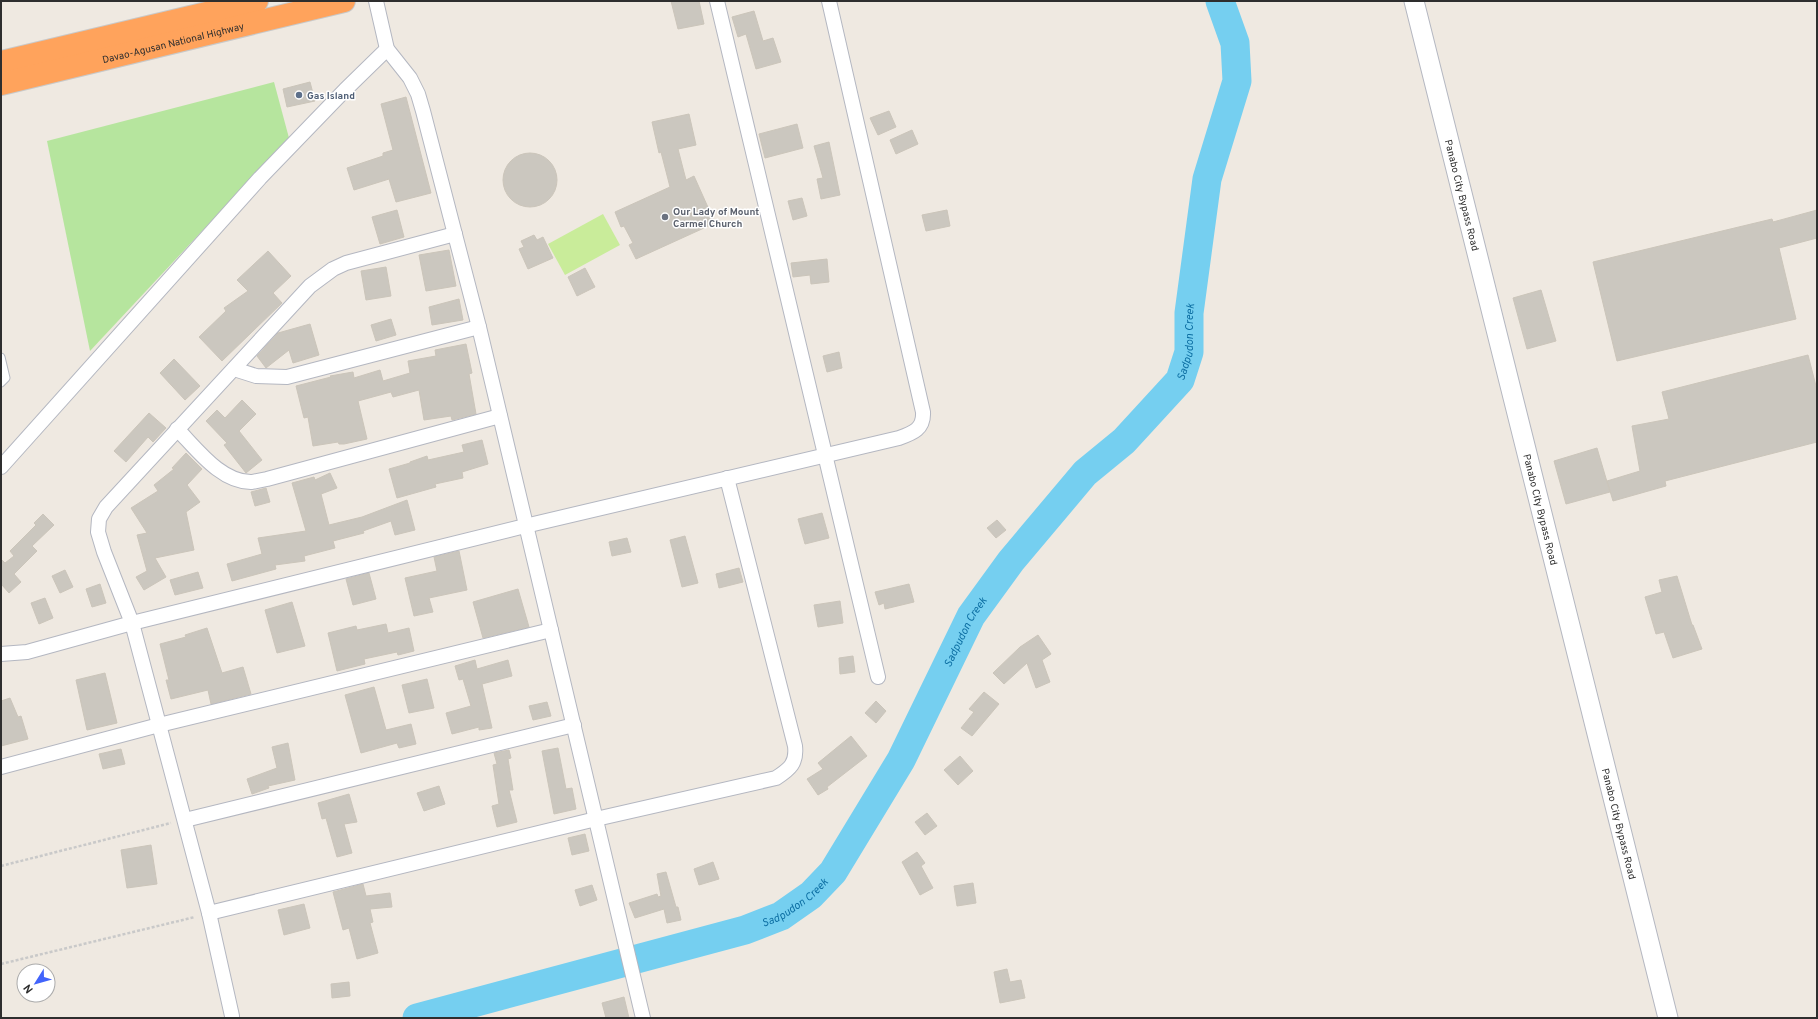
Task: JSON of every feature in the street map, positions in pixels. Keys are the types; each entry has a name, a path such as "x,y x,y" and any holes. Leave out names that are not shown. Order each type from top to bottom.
{"highway":[{"name":"Davao-Agusan National Highway","path":"1,84 257,1"},
{"name":"Davao-Agusan National Highway","path":"1,62 128,42 344,1"}],"main road":[{"name":"Panabo City Bypass Road","path":"1414,1 1668,1018"}],"street":[{"path":"376,1 387,49 410,78 418,94 455,234 479,327 525,526 552,630 643,1018"},
{"path":"717,1 878,677"},
{"path":"1,654 27,652 132,623 525,526 899,438 910,434 919,428 923,421 923,412 829,1"},
{"path":"1,467 260,178 340,95 387,49"},
{"path":"232,1016 209,913 185,820 132,623 104,552 98,532 99,519 106,507 310,286 333,269 346,262 455,234"},
{"path":"234,369 256,376 287,377 479,327"},
{"path":"177,429 217,469 231,477 250,482 267,479 500,416"},
{"path":"209,913 596,819 776,778 787,771 796,756 794,738 728,478"},
{"path":"1,767 159,725 552,630"},
{"path":"185,820 574,725"}],"lane":[{"path":"1,357 6,378 1,384"}],"path":[{"path":"1,866 185,820"},
{"path":"1,964 209,913"}],"green space":[{"path":"274,82 289,138 90,351 47,141"},
{"path":"603,214 620,245 565,275 548,244"}],"building":[{"path":"671,1 699,1 704,24 678,29"},
{"path":"754,11 763,41 773,38 781,62 756,69 746,34 738,37 732,17"},
{"name":"Gas Island","path":"310,82 315,101 287,107 283,89"},
{"path":"406,97 431,193 396,202 389,179 354,190 347,168 383,156 383,153 393,150 381,104"},
{"path":"889,111 896,127 878,135 870,118"},
{"name":"Our Lady of Mount Carmel Church","path":"689,114 696,145 678,149 686,180 694,176 715,223 636,259 629,245 633,243 624,226 621,227 615,212 670,187 661,152 659,153 652,122"},
{"path":"797,124 803,148 765,158 759,134"},
{"path":"912,130 918,144 896,154 890,140"},
{"path":"829,142 840,195 821,199 817,179 823,178 814,146"},
{"path":"525,153 535,153 545,157 553,165 557,175 557,185 553,195 545,203 535,207 525,207 515,203 507,195 503,185 503,175 507,165 515,157"},
{"path":"802,198 807,216 793,220 788,201"},
{"path":"397,210 404,237 380,244 372,217"},
{"path":"947,210 950,226 926,231 922,215"},
{"path":"1817,210 1817,238 1779,248 1796,319 1617,361 1593,262 1772,219 1773,222"},
{"path":"534,235 537,240 543,237 553,258 528,269 519,249 524,247 521,241"},
{"path":"449,250 456,286 426,291 419,255"},
{"path":"268,251 291,276 273,293 282,303 222,361 199,337 226,311 224,308 248,291 237,280"},
{"path":"827,259 829,282 811,284 810,275 793,277 791,263"},
{"path":"386,267 391,296 366,300 361,271"},
{"path":"585,268 595,287 577,296 568,277"},
{"path":"1541,290 1556,341 1527,349 1513,298"},
{"path":"459,299 463,320 432,325 429,307"},
{"path":"391,319 396,335 376,341 371,325"},
{"path":"310,324 319,355 293,363 289,350 266,368 257,356 278,333"},
{"path":"466,344 472,373 469,374 476,414 452,420 451,416 424,420 419,390 393,397 391,392 358,401 367,439 344,444 339,444 338,442 313,446 308,417 304,418 296,386 331,377 330,376 353,372 354,378 380,370 383,381 410,373 408,361 436,356 435,350"},
{"path":"839,352 842,368 827,372 823,356"},
{"path":"1808,355 1817,390 1817,442 1665,481 1666,486 1613,501 1607,481 1640,471 1632,426 1669,419 1662,392"},
{"path":"174,359 200,386 185,400 160,373"},
{"path":"242,400 256,414 239,431 262,460 246,473 224,445 227,443 206,421 217,410 225,418"},
{"path":"149,413 166,428 153,442 148,437 126,462 114,451"},
{"path":"482,440 488,464 462,472 463,478 435,484 436,487 397,498 389,469 427,456 428,460 464,452 462,445"},
{"path":"1597,448 1610,492 1566,504 1554,461"},
{"path":"186,453 202,469 187,485 200,502 186,512 194,550 155,558 166,577 144,590 136,577 147,571 137,535 147,533 131,508 158,491 154,485 174,469 172,468"},
{"path":"330,473 337,488 321,494 329,525 362,517 407,500 415,530 395,535 391,521 363,531 364,533 333,541 335,548 304,556 305,561 275,565 276,569 232,581 227,564 262,554 258,538 306,531 292,483 314,477 315,480"},
{"path":"266,488 270,502 255,506 251,492"},
{"path":"822,513 829,538 805,544 798,519"},
{"path":"43,514 54,525 32,546 37,551 14,574 21,582 9,593 2,585 1,586 1,559 5,563 14,556 10,551 36,525 34,523"},
{"path":"997,520 1006,530 996,538 987,528"},
{"path":"685,536 698,583 682,587 670,540"},
{"path":"627,538 631,552 612,556 609,542"},
{"path":"459,551 467,590 429,598 433,612 414,616 405,578 437,571 434,557"},
{"path":"739,568 743,582 719,588 716,574"},
{"path":"65,570 73,587 60,593 52,576"},
{"path":"198,572 203,588 175,595 170,580"},
{"path":"369,573 376,599 353,605 346,579"},
{"path":"1677,576 1692,625 1702,649 1673,658 1664,632 1656,634 1645,597 1662,592 1659,580"},
{"path":"100,584 106,603 92,607 86,589"},
{"path":"909,584 914,602 885,609 884,603 879,605 875,592"},
{"path":"518,589 529,627 483,638 473,602"},
{"path":"45,598 53,618 39,624 31,603"},
{"path":"840,601 843,623 818,627 814,605"},
{"path":"292,602 305,646 277,653 265,610"},
{"path":"386,624 388,633 409,628 414,651 398,655 397,652 364,659 365,664 337,671 328,633 356,626 357,630"},
{"path":"207,628 222,673 243,667 251,694 211,704 208,690 171,699 166,680 169,680 160,644 186,637 185,635"},
{"path":"1038,635 1051,654 1042,660 1050,682 1036,688 1027,663 1004,684 993,673 1020,647"},
{"path":"853,656 855,672 840,674 839,658"},
{"path":"475,660 477,669 508,660 512,676 482,684 492,728 479,730 479,727 452,734 446,713 471,706 463,679 459,680 455,666"},
{"path":"105,673 117,723 87,730 76,680"},
{"path":"427,679 434,708 409,713 402,685"},
{"path":"374,687 386,730 411,724 416,744 399,748 397,743 361,753 345,695"},
{"path":"984,692 999,704 972,736 961,728 974,712 969,709"},
{"path":"10,698 18,717 21,716 28,739 1,746 1,701"},
{"path":"876,701 886,711 876,723 865,713"},
{"path":"547,702 551,716 533,720 529,706"},
{"path":"851,736 867,756 827,787 828,789 818,795 807,779 823,769 818,763"},
{"path":"288,743 295,780 268,786 269,788 252,794 247,779 277,768 272,747"},
{"path":"558,748 566,789 572,788 576,809 554,814 542,751"},
{"path":"121,749 125,764 103,769 99,754"},
{"path":"509,750 511,758 508,759 513,790 509,790 517,822 497,827 492,806 499,804 493,765 497,764 494,753"},
{"path":"960,756 973,771 958,785 944,770"},
{"path":"439,786 445,804 424,811 417,793"},
{"path":"349,794 357,822 344,824 352,853 337,857 326,818 322,819 318,803"},
{"path":"927,813 937,826 925,835 915,822"},
{"path":"585,834 589,851 572,855 568,838"},
{"path":"151,845 157,884 127,888 121,850"},
{"path":"917,852 925,863 921,866 933,888 920,895 902,862"},
{"path":"713,862 719,879 699,885 694,869"},
{"path":"666,872 681,920 667,923 664,909 635,918 629,903 657,894 658,897 661,896 657,874"},
{"path":"973,883 976,903 957,906 954,886"},
{"path":"363,884 366,896 390,893 392,907 370,909 373,922 370,923 378,953 357,959 349,928 343,930 333,892"},
{"path":"592,885 597,900 580,906 575,890"},
{"path":"304,904 310,928 284,935 278,910"},
{"path":"1007,969 1010,982 1021,980 1025,998 1000,1003 994,972"},
{"path":"349,982 350,996 332,998 331,984"},
{"path":"624,997 629,1018 606,1018 602,1003"}],"waterway":[{"name":"Sadpudon Creek","path":"417,1018 745,930 781,916 811,895 833,872 901,760 971,616 1011,561 1085,473 1124,441 1180,380 1189,352 1189,313 1207,179 1237,81 1235,43 1220,1"}],"place":[{"name":"Gas Island","path":"299,95"},
{"name":"Our Lady of Mount Carmel Church","path":"665,217"}]}
